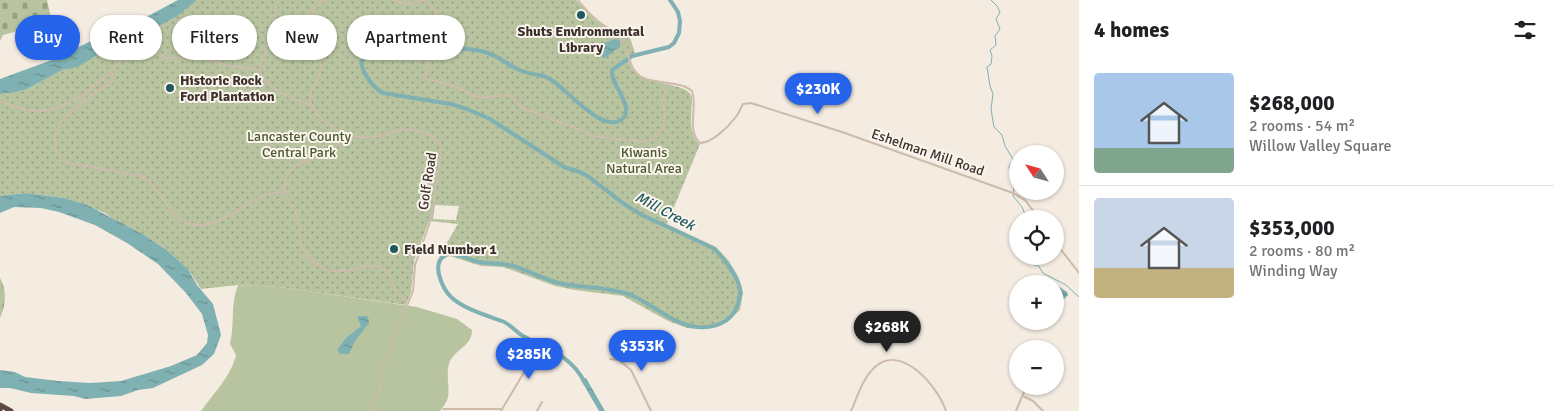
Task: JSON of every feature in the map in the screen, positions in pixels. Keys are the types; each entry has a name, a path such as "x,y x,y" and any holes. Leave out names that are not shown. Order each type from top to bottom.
{"highway":[{"path":"0,405 12,411"}],"street":[{"path":"279,0 271,34 259,70 261,77 268,84 311,105 310,94 320,74 321,64 311,36 309,23 314,9 325,0"},
{"path":"393,0 407,4 425,0 434,9 436,15"},
{"name":"Eshelman Mill Road","path":"578,0 599,22 618,35 625,44 631,64 641,76 686,87 692,91 694,99 694,134 700,143 713,138 736,118 743,104 750,103 849,134 1014,193 1026,201 1032,210"},
{"path":"0,102 30,110 58,107 79,97 144,40 154,51 166,58 197,56 226,65 259,70"},
{"path":"428,60 425,79 451,85 481,98 506,95 515,99 521,107 595,136 641,142 654,139 662,130 665,119 662,100 668,84"},
{"path":"111,70 114,78 112,83 96,93 59,124 55,144 58,155 64,162 141,176 150,182 173,213 181,220 190,223 201,224 215,221 230,215 265,195 285,192"},
{"name":"Golf Road","path":"311,105 321,118 345,133 371,137 399,130 416,130 434,139 442,146 431,219 415,265 413,291 382,368 380,392 369,411"},
{"path":"345,133 339,145 328,154 302,163 292,169 286,180 285,192 298,221 302,248 313,263 323,269 336,272 372,266 383,268 391,276 398,295 409,301"},
{"path":"1064,254 1079,273"},
{"path":"610,358 619,360 631,370 651,411"},
{"path":"851,411 860,389 870,373 881,363 893,361 911,367 926,378 939,395 946,411"},
{"path":"443,409 502,410 529,364"},
{"path":"1016,411 1023,396 1033,401 1043,411"},
{"path":"536,411 542,402"}],"green space":[{"path":"0,0 47,0 50,15 15,15 15,32 3,35 0,41"},
{"name":"Lancaster County Central Park","path":"197,0 576,0 596,21 612,31 616,28 627,29 635,53 627,56 633,70 647,79 682,88 689,92 692,97 693,135 700,144 667,224 716,247 729,261 738,276 743,293 740,310 727,322 704,329 687,328 668,321 623,296 555,286 503,267 481,266 448,256 442,260 439,256 458,224 429,221 414,261 411,292 406,305 279,287 238,285 201,289 188,269 168,251 144,235 117,222 105,213 64,198 26,193 0,196 0,94 27,89 64,69 70,69 90,59 162,60 162,24 172,19 172,60 257,60 257,15 177,15","holes":["435,205 459,206 456,220 433,219"]},
{"path":"0,278 4,287 5,298 0,318"},
{"path":"238,285 279,287 417,307 457,319 472,330 467,344 450,361 446,403 440,411 201,411 234,363 236,355 230,344 234,300"}],"water":[{"path":"178,0 197,0 178,15 172,15 172,19 162,24 162,15 150,15"},
{"path":"615,39 620,40 620,47 603,58 600,53 604,43"},
{"path":"90,41 90,60 79,66 64,69 27,89 0,94 0,79 51,60 80,60 80,46"},
{"path":"26,193 64,198 87,205 144,235 168,251 188,269 197,285 213,304 221,335 214,354 202,365 153,388 138,390 121,396 85,399 74,396 31,393 10,388 0,388 0,370 15,372 25,377 58,381 90,383 121,381 171,366 197,355 207,343 208,335 202,314 186,293 158,264 127,243 95,225 59,212 41,208 14,207 0,213 0,196"},
{"path":"1064,290 1067,292 1068,295 1064,299"},
{"path":"357,316 368,316 369,323 355,341 349,354 340,354 337,350 346,338 361,326"},
{"path":"586,378 605,411 599,411 581,380"}],"waterway":[{"name":"Mill Creek","path":"585,383 573,366 558,354 523,336 505,322 468,308 451,297 442,283 438,271 440,260 447,254 452,254 480,262 513,266 563,284 623,292 683,324 699,327 720,324 726,321 735,311 740,291 737,279 730,267 713,248 642,215 624,204 589,177 564,167 490,119 451,104 383,93 369,80 361,62 367,55 375,51 394,48 423,51 445,49 481,51 494,55 519,70 550,79 595,116 605,121 614,122 622,119 626,114 626,108 612,76 612,70 632,56 669,47 674,43 679,33 680,21 678,12 670,0"},
{"path":"991,0 1000,12 996,19 1000,29 995,36 996,45 990,50 992,56 991,64 987,67 993,94 991,109 994,127 1002,135 1005,146 1013,159 1009,167 1014,188 1013,196 1023,210"},
{"path":"1038,265 1043,273 1066,285 1079,297"}],"place":[{"name":"Shuts Environmental Library","path":"581,15"},
{"name":"Historic Rock Ford Plantation","path":"170,88"},
{"name":"Field Number 1","path":"394,249"}],"park label":[{"name":"Kiwanis Natural Area","path":"644,160"}]}
